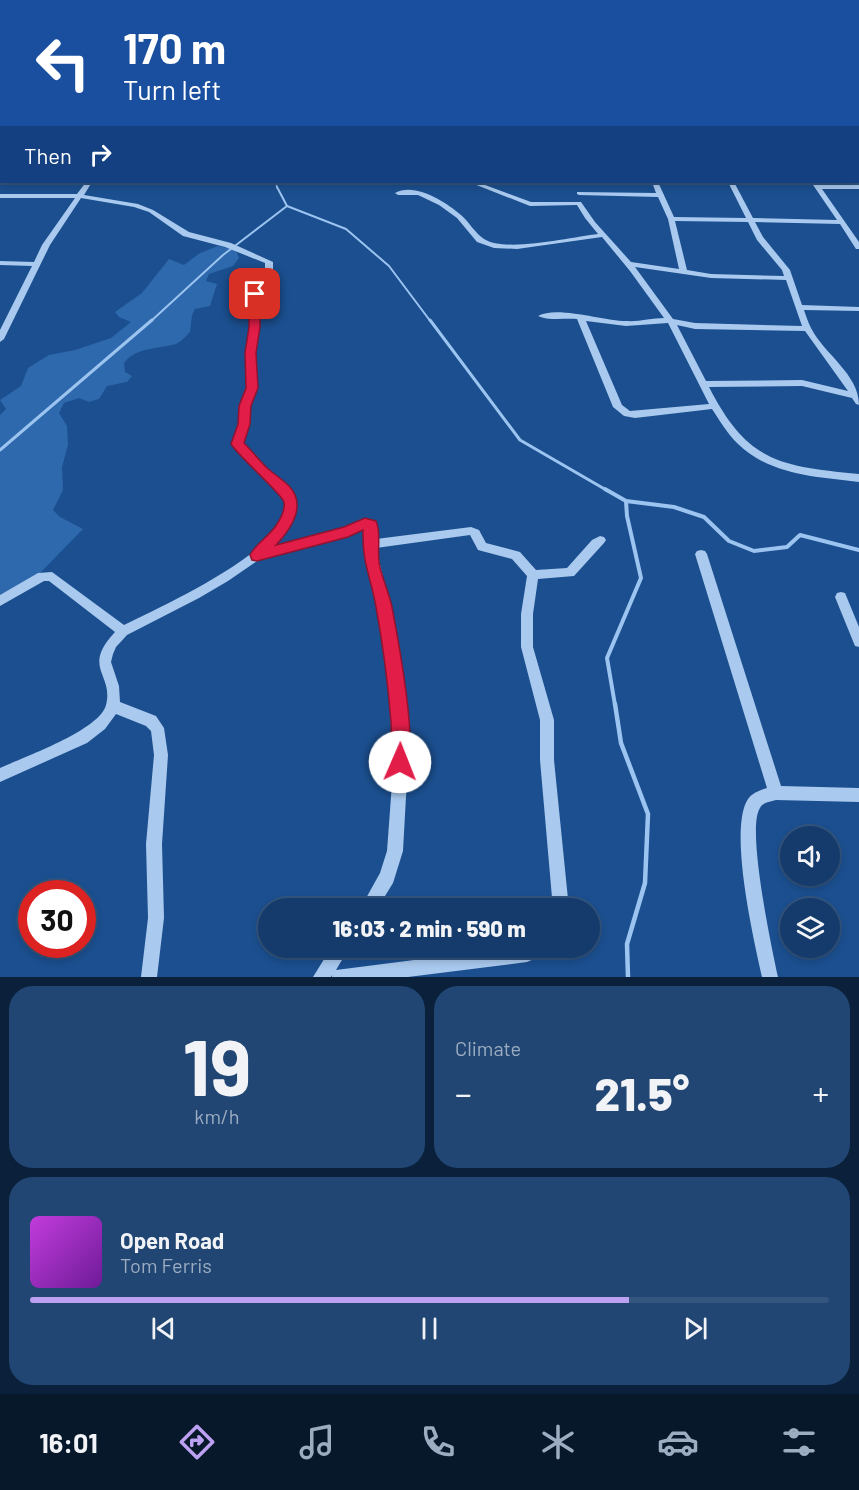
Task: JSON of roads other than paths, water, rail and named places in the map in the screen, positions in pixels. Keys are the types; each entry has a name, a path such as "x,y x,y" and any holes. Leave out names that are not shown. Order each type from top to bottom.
{"street":[{"path":"0,339 46,246 88,183"},
{"path":"475,183 530,204 579,203"},
{"path":"481,185 488,183"},
{"path":"577,183 579,203 586,218 630,264 670,321 715,406 746,446 764,458 818,474 859,478"},
{"path":"656,183 671,219 684,273"},
{"path":"732,183 760,238 786,270 807,329 846,380 857,399"},
{"path":"816,184 859,187"},
{"path":"816,184 859,247"},
{"path":"398,193 417,193 441,204 459,217 480,240 494,246 517,247 604,235"},
{"path":"579,193 661,195"},
{"path":"0,196 79,196 136,206 151,211 186,234 228,245 269,262 269,270 255,294 250,353 252,388 245,406 244,424 237,444 262,471 285,491 291,501 290,511 282,528 257,555 216,583 123,631 109,648 105,660 105,669 113,692 113,706 103,721 82,738 0,775"},
{"path":"671,219 842,222"},
{"path":"0,263 36,264"},
{"path":"630,264 711,276 789,278"},
{"path":"800,307 859,309"},
{"path":"542,316 626,324 670,321 694,326 807,329"},
{"path":"580,318 618,407 623,412 635,415 715,406"},
{"path":"704,384 802,383 857,399"},
{"path":"257,555 341,533 365,523 371,525 372,566 380,587 392,653 402,743 395,851 387,877 375,898"},
{"path":"370,544 471,531 475,533 482,547 516,555 533,575 527,614 527,647 547,720 547,760 560,898"},
{"path":"533,575 570,573 584,560 588,550 600,540"},
{"path":"701,554 776,793"},
{"path":"0,601 42,576 52,577 123,631"},
{"path":"841,597 859,642"},
{"path":"113,706 151,721 157,728 161,755 154,844 156,918 149,977"},
{"path":"770,977 754,891 747,827 751,806 764,795 776,793 859,795"},
{"path":"321,977 334,958"},
{"path":"340,977 494,958"}],"waterway":[{"path":"276,183 277,188"},
{"path":"277,187 287,206"},
{"path":"150,322 223,255 287,206"},
{"path":"287,206 346,229 389,266 431,322"},
{"path":"0,450 152,320"},
{"path":"430,320 520,440 608,491"},
{"path":"605,489 626,501"},
{"path":"615,705 607,658 641,578 627,516 626,501"},
{"path":"626,501 674,507 704,517 729,541 754,551 787,547 800,535 859,550"},
{"path":"615,704 621,743 648,814 645,883 627,944 628,977"}]}
